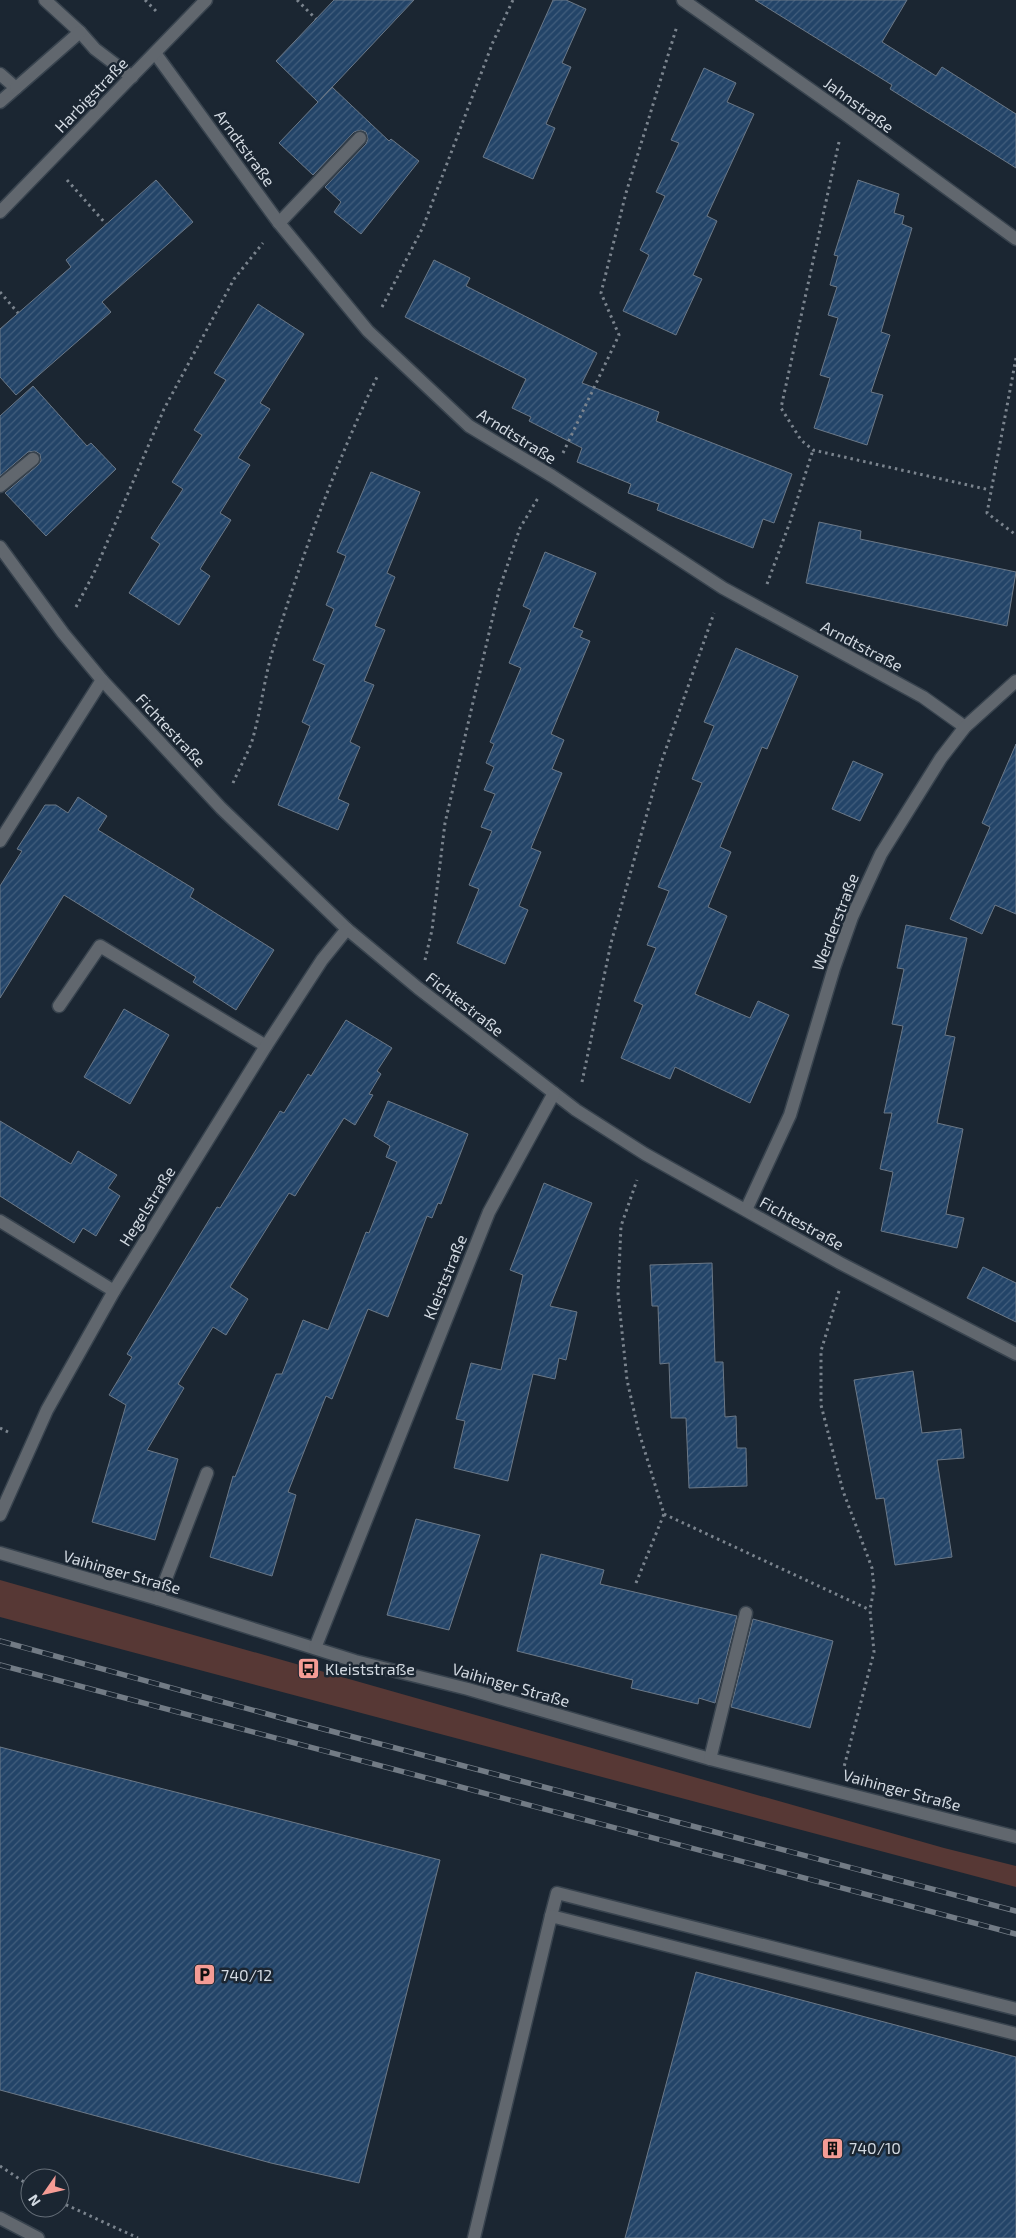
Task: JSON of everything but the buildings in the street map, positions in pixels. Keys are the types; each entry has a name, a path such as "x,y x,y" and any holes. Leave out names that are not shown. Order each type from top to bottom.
{"street":[{"path":"45,0 80,32 95,49 132,77"},
{"name":"Harbigstraße","path":"0,212 206,0"},
{"name":"Jahnstraße","path":"683,1 845,114 1016,239"},
{"path":"0,102 80,32"},
{"name":"Arndtstraße","path":"155,53 279,223 368,331 469,426 552,476 723,588 923,697 965,727"},
{"path":"0,74 16,88"},
{"path":"279,223 360,138"},
{"path":"0,486 33,459"},
{"name":"Fichtestraße","path":"0,547 62,633 102,680 221,808 347,928 418,988 576,1110 646,1154 846,1266 1016,1354"},
{"path":"0,841 102,680"},
{"name":"Werderstraße","path":"746,1210 790,1115 834,968 852,917 886,846 930,774 965,727 1016,681"},
{"name":"Hegelstraße","path":"0,1515 46,1410 114,1291 266,1046 322,960 347,928"},
{"path":"59,1006 100,946 266,1046"},
{"name":"Kleiststraße","path":"315,1648 489,1212 554,1093"},
{"path":"0,1221 114,1291"},
{"path":"158,1599 207,1473"},
{"name":"Vaihinger Straße","path":"0,1553 158,1599 355,1661 468,1689 710,1759 838,1790 1016,1837"},
{"path":"710,1759 746,1612"},
{"path":"474,2238 557,1893 1016,2009"},
{"path":"551,1916 1016,2034"},
{"path":"0,2218 38,2238"}],"path":[{"path":"297,0 316,19"},
{"path":"386,302 424,227 493,42 513,0"},
{"path":"432,930 445,823 499,590 520,528 552,476 619,335 601,293 626,193 683,1"},
{"path":"845,114 781,408 801,440 813,450 990,490"},
{"path":"50,160 106,224"},
{"path":"62,633 94,573 164,409 191,357 234,279 279,223"},
{"path":"0,292 18,314"},
{"path":"221,808 252,742 270,661 292,590 361,411 390,352"},
{"path":"1016,358 986,513 1016,535"},
{"path":"758,608 790,522 813,450"},
{"path":"576,1110 611,943 661,763 706,634"},
{"path":"636,1583 664,1514 638,1428 628,1380 618,1293 622,1226 646,1154"},
{"path":"838,1790 874,1652 870,1610 874,1588 872,1568 843,1491 821,1405 821,1351 846,1266"},
{"path":"664,1514 870,1610"},
{"path":"0,2166 20,2179"},
{"path":"70,2207 138,2238"}],"shaded area":[{"path":"0,1580 944,1848 1016,1866 1016,1887 0,1617"}],"railway":[{"path":"0,1641 289,1720 1016,1911"},
{"path":"0,1665 1016,1934"}],"place":[{"name":"Kleiststraße","path":"309,1669"},
{"name":"740/12","path":"205,1975"},
{"name":"740/10","path":"833,2148"}]}
